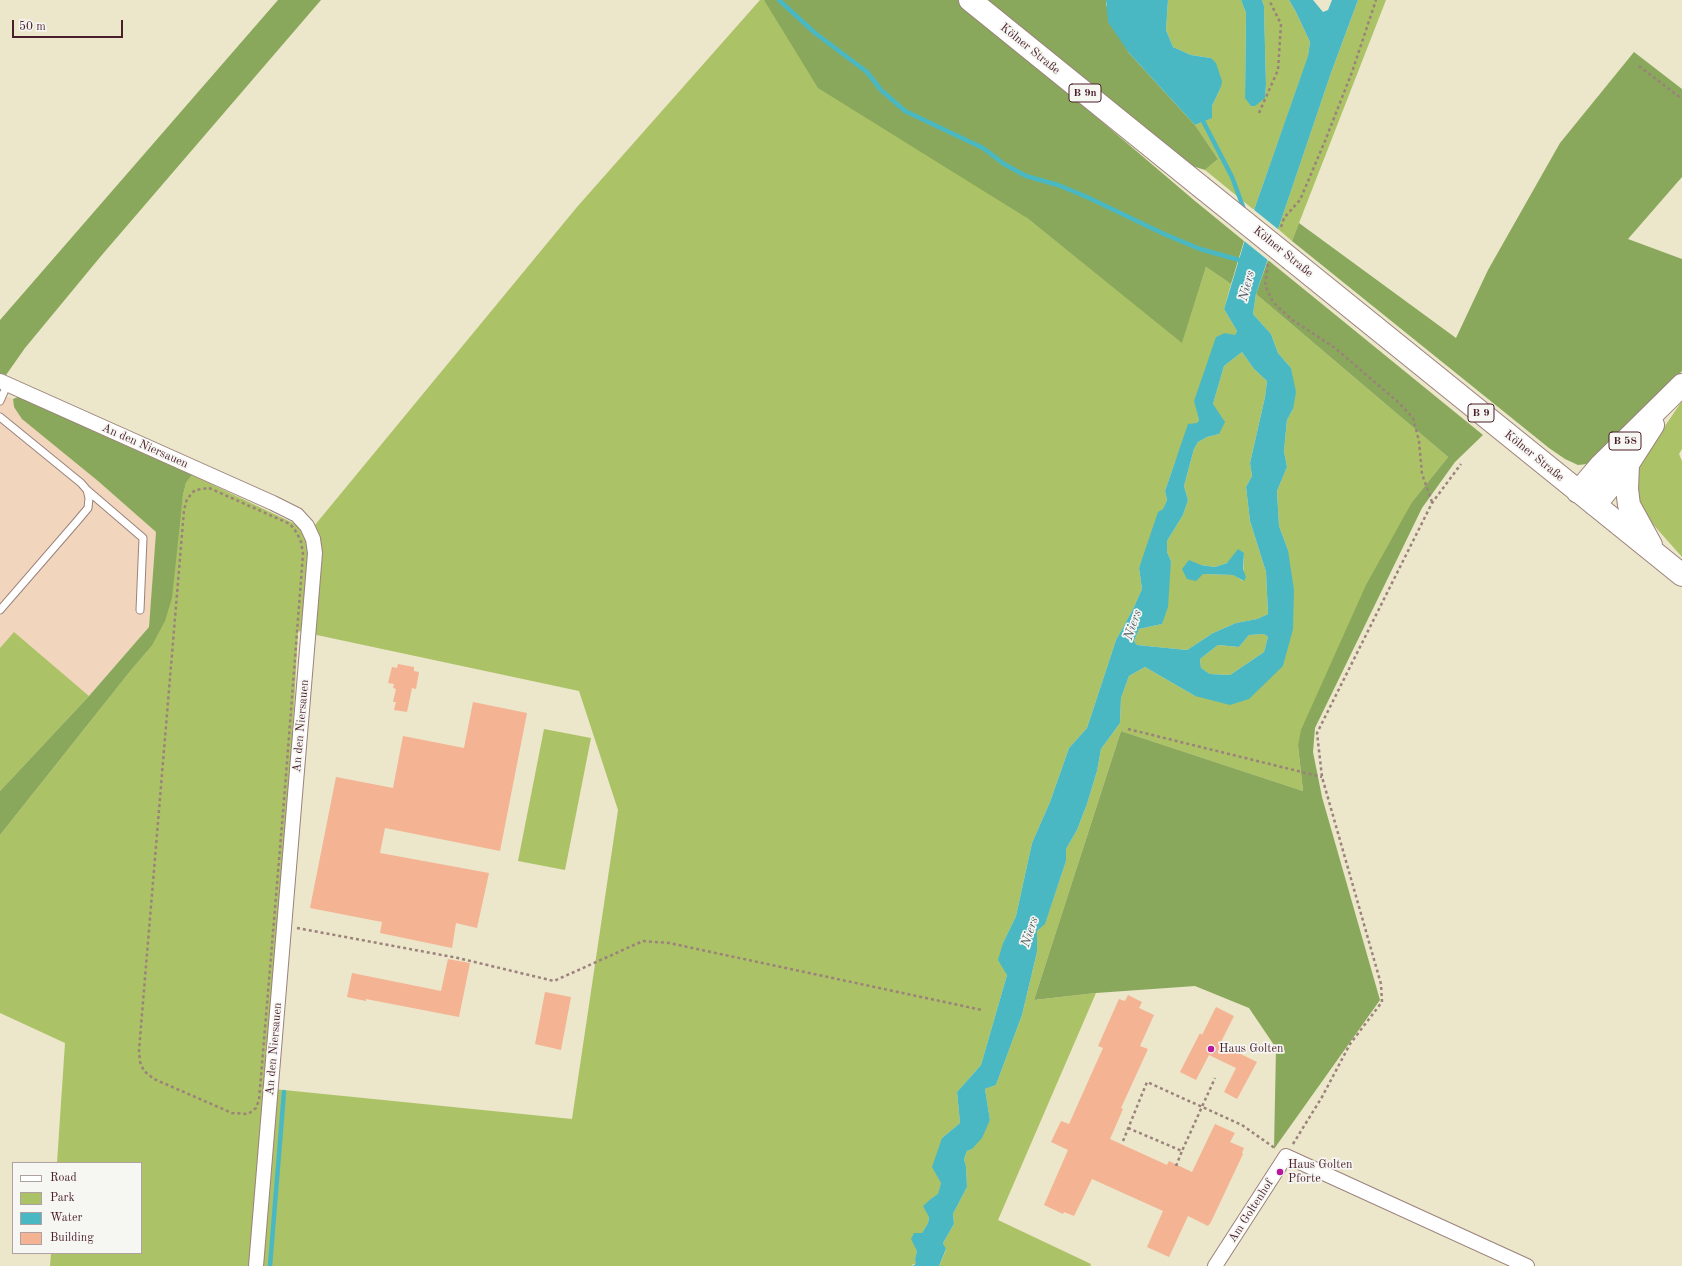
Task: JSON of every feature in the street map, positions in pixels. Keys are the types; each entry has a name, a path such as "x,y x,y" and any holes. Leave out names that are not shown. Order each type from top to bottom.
{"main road":[{"name":"Kölner Straße","path":"970,0 1587,498"},
{"name":"B 58","path":"1587,498 1601,465 1678,388"},
{"name":"B 58","path":"1587,498 1628,464 1678,388"},
{"path":"1628,464 1627,489 1629,505 1655,553"},
{"name":"B 9","path":"1587,498 1682,575"}],"street":[{"name":"An den Niersauen","path":"4,383 298,515 307,526 313,538 315,553 256,1266"},
{"name":"Am Goltenhof","path":"1215,1266 1286,1156"},
{"path":"1286,1156 1527,1266"}],"lane":[{"path":"0,401 4,383"},
{"path":"0,417 76,479 143,538 140,610"},
{"path":"0,610 88,508 89,498 87,490"}],"path":[{"path":"1259,113 1278,70 1281,24 1269,0"},
{"path":"1279,231 1284,218 1300,200 1325,141 1352,72 1376,0"},
{"path":"1638,66 1682,99"},
{"path":"1270,258 1265,285 1273,302 1291,319 1336,348 1398,402 1413,418 1419,441 1422,474 1432,503"},
{"path":"1123,1141 1147,1082 1242,1125 1286,1156 1322,1097 1350,1044 1382,1002 1381,984 1322,777 1317,734 1432,503 1461,464"},
{"path":"209,488 290,524 297,532 301,542 303,554 259,1100 256,1108 248,1114 232,1113 154,1079 144,1071 140,1062 139,1050 184,510 187,499 195,490 209,488"},
{"path":"1128,729 1322,777"},
{"path":"284,925 458,958 554,981 643,941 669,943 982,1010"},
{"path":"1176,1166 1215,1078"},
{"path":"1128,1128 1182,1151"}],"shaded area":[{"path":"0,394 13,399 14,407 156,532 149,627 89,696 14,633 0,648"}],"green space":[{"path":"278,0 321,0 101,256 25,348 6,375 0,373 0,320"},
{"path":"760,0 764,0 1027,218 1182,342 1206,267 1231,284 1224,309 1237,331 1235,336 1225,333 1195,401 1199,420 1175,462 1165,491 1167,500 1139,568 1142,589 1116,640 1087,728 1069,748 1050,802 1032,843 1016,916 1003,943 1007,975 981,1065 957,1092 960,1123 942,1138 941,1184 938,1195 932,1198 928,1223 922,1233 915,1259 917,1265 50,1266 51,1254 142,1254 142,1162 57,1162 65,1043 0,1013 0,835 151,647 178,530 183,495 186,483 192,475 310,531 577,207","holes":["298,631 579,691 618,810 572,1119 274,1089"]},
{"path":"764,0 959,0 1244,241 1231,284 1206,267 1182,343 1027,218 818,88"},
{"path":"984,0 1106,0 1106,5 1129,53 1195,125 1218,159 1205,170 1189,165"},
{"path":"1168,0 1241,0 1246,13 1245,97 1265,98 1264,6 1262,0 1289,0 1310,42 1308,57 1254,210 1205,170 1218,159 1195,125 1211,118 1212,106 1221,87 1211,58 1191,55 1173,47 1166,30"},
{"path":"1358,0 1386,0 1292,241 1278,229 1331,73"},
{"path":"1634,52 1682,89 1682,177 1628,239 1682,259 1682,371 1598,459 1587,464 1578,465 1565,459 1549,448 1292,241 1299,223 1456,338 1488,270 1560,143"},
{"path":"1268,260 1483,435 1455,462 1422,508 1315,728 1313,752 1322,797 1380,1000 1274,1149 1276,1048 1249,1008 1195,986 1096,993 1034,1000 1121,731 1303,791 1298,746 1301,730 1366,585 1412,502 1448,457 1256,294"},
{"path":"1256,294 1448,457 1412,502 1298,746 1303,791 1121,731 1034,1000 1096,993 998,1220 1091,1264 1090,1266 939,1266 946,1250 943,1243 954,1224 953,1214 967,1187 966,1166 964,1159 967,1151 972,1149 990,1120 985,1089 996,1085 1022,1015 1037,952 1037,931 1045,923 1066,861 1066,849 1077,830 1087,804 1097,771 1101,749 1120,723 1121,698 1129,676 1145,667 1195,696 1283,666 1288,550 1279,526 1277,491 1287,467 1284,451 1287,420 1293,409 1291,368 1278,353 1271,334 1253,314"},
{"path":"1242,352 1254,369 1267,381 1265,397 1250,463 1252,476 1246,487 1250,521 1266,572 1268,614 1257,619 1236,623 1213,633 1187,650 1137,645 1134,641 1139,629 1162,624 1171,561 1167,552 1167,541 1183,515 1188,500 1184,486 1194,449 1198,442 1207,437 1219,434 1213,404 1224,366","holes":["1244,553 1243,581 1234,575 1203,574 1201,565 1215,567 1227,563"]},
{"path":"18,397 192,475 186,483 183,495 172,598 165,621 151,647 0,835 0,791 89,696 149,627 156,532 98,481 22,419 14,407 13,399"},
{"path":"1682,401 1682,449 1679,454 1682,461 1682,557 1650,521 1639,506 1635,489 1639,464"},
{"path":"14,632 89,696 0,791 0,648"},
{"path":"1264,634 1268,637 1264,652 1230,675 1210,674 1201,668 1200,659 1218,645 1239,647 1249,635"},
{"path":"544,729 591,738 565,870 518,861"}],"water":[{"path":"1106,0 1168,0 1166,30 1173,47 1191,55 1211,58 1216,63 1222,81 1221,87 1212,106 1212,118 1195,125 1129,53 1108,22"},
{"path":"1241,0 1262,0 1264,6 1265,98 1255,106 1251,106 1245,98 1246,13"},
{"name":"Niers","path":"1289,0 1313,0 1323,12 1328,10 1332,0 1358,0 1331,73 1256,294 1253,314 1271,334 1278,353 1291,368 1296,392 1293,409 1287,420 1284,451 1287,467 1277,491 1279,526 1288,550 1294,590 1293,629 1283,666 1249,699 1230,705 1195,696 1145,667 1129,676 1121,698 1120,723 1101,749 1097,771 1087,804 1077,830 1066,849 1066,861 1045,924 1037,931 1037,952 1022,1015 996,1085 985,1089 990,1120 982,1138 972,1149 967,1151 964,1159 966,1166 967,1187 953,1214 954,1224 943,1243 946,1249 939,1266 912,1266 916,1264 915,1259 917,1251 911,1239 914,1233 922,1233 928,1223 929,1217 923,1206 938,1194 941,1183 932,1167 942,1138 960,1123 957,1092 981,1065 1007,975 998,960 1003,943 1016,916 1032,843 1050,802 1069,748 1087,728 1116,640 1142,589 1139,568 1158,512 1163,509 1167,500 1165,491 1188,424 1197,423 1199,420 1194,401 1216,337 1225,333 1235,335 1237,331 1224,309 1254,210 1308,56 1310,42","holes":["1242,352 1254,369 1267,381 1265,397 1250,463 1252,476 1246,487 1250,521 1266,572 1268,614 1257,619 1236,623 1213,633 1187,650 1137,645 1134,641 1139,629 1162,624 1168,607 1171,561 1167,552 1167,541 1183,515 1188,500 1184,486 1194,449 1198,442 1207,437 1219,434 1225,422 1213,404 1224,366","1264,634 1268,637 1264,652 1230,675 1210,674 1201,668 1200,659 1218,645 1239,647 1249,635"]},
{"path":"1238,549 1244,553 1243,569 1246,577 1244,581 1233,575 1203,574 1196,581 1187,579 1182,569 1189,560 1201,565 1215,567 1227,563"}],"pier":[{"path":"1253,209 1279,230 1269,261 1243,240"}],"building":[{"path":"398,664 414,667 414,671 419,672 416,689 412,688 407,712 394,710 396,702 393,702 396,689 393,688 394,684 388,683 392,667 397,668"},
{"path":"473,702 527,713 500,851 385,828 380,853 489,873 477,928 456,923 452,948 380,933 382,922 310,908 336,777 393,788 403,736 464,748"},
{"path":"448,959 470,963 459,1017 366,999 366,1001 347,997 352,973 441,991"},
{"path":"545,992 571,997 561,1050 535,1044"},
{"path":"1128,995 1142,1002 1139,1008 1154,1015 1140,1046 1148,1049 1121,1108 1123,1109 1110,1139 1167,1165 1169,1161 1192,1172 1215,1124 1235,1133 1230,1142 1244,1148 1243,1154 1211,1222 1208,1226 1188,1216 1169,1257 1147,1247 1163,1211 1092,1179 1074,1216 1064,1212 1063,1214 1044,1205 1068,1150 1051,1142 1061,1121 1069,1124 1103,1048 1098,1046 1119,999 1125,1001"},
{"name":"Haus Golten","path":"1216,1007 1234,1016 1220,1044 1257,1062 1237,1099 1224,1092 1236,1068 1209,1055 1196,1080 1180,1072 1200,1033 1202,1035"}],"waterway":[{"path":"779,0 815,33 867,72 881,90 905,111 983,148 1004,164 1026,176 1058,185 1087,197 1164,234 1200,249 1243,261"},
{"path":"1203,121 1232,177 1245,212"},
{"path":"270,1266 284,1092"}],"place":[{"name":"Haus Golten","path":"1211,1049"},
{"name":"Haus Golten Pforte","path":"1280,1172"}]}
